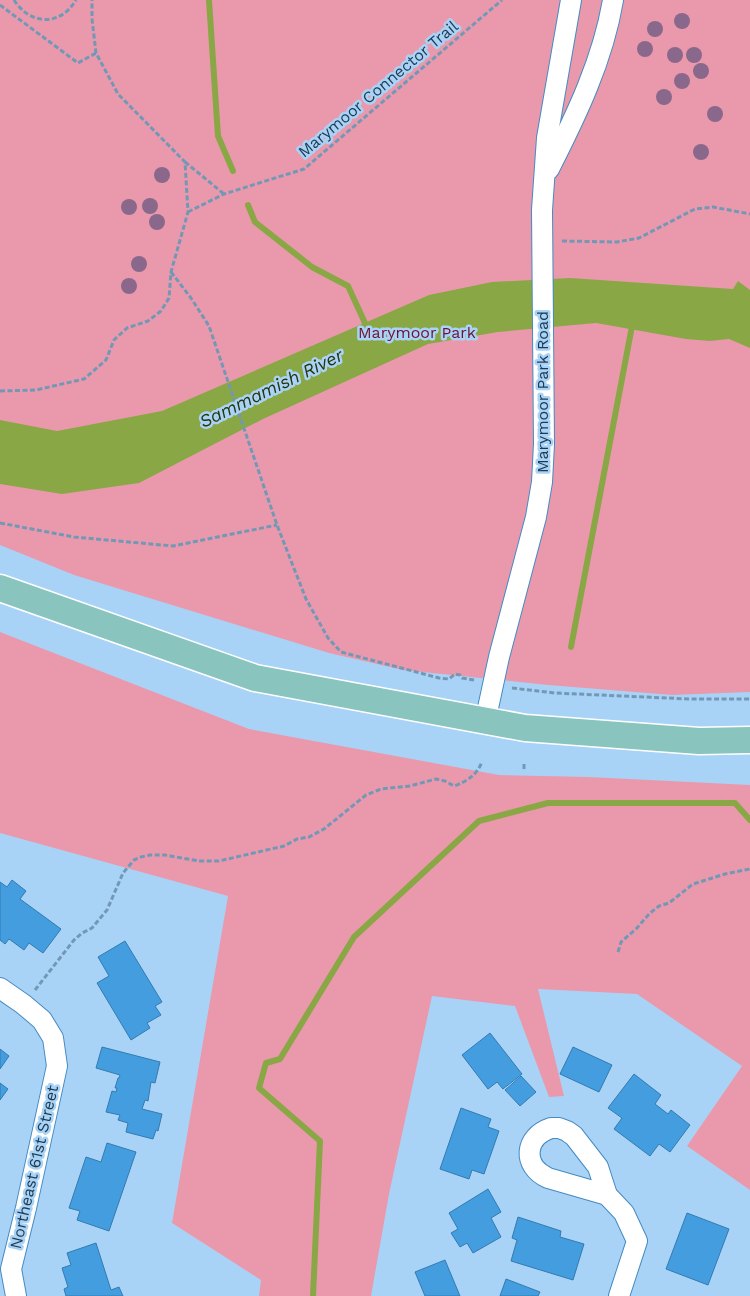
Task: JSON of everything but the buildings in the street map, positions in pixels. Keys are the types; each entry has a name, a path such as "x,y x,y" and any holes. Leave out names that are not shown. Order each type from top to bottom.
{"main road":[{"path":"0,588 255,678 525,728 689,740 750,740"}],"street":[{"name":"Marymoor Park Road","path":"485,722 497,666 536,517 542,482 548,247 542,210 548,138 571,0"},
{"name":"Marymoor Park Road","path":"546,176 569,130 596,65 613,0"},
{"name":"Northeast 61st Street","path":"0,988 24,1004 42,1020 53,1038 57,1066 26,1208 5,1270"},
{"path":"607,1195 624,1212 637,1241 619,1296"},
{"path":"5,1270 16,1296"}],"path":[{"path":"14,0 20,9 29,16 40,20 52,19 63,15 76,0"},
{"path":"91,0 96,53 118,94 185,162 224,194"},
{"name":"Marymoor Connector Trail","path":"188,212 224,194 304,169 502,0"},
{"path":"0,5 78,63 96,53"},
{"path":"0,391 36,390 84,379 106,360 114,340 127,328 148,321 161,311 169,298 171,272 188,212 185,162"},
{"path":"548,247 617,242 639,238 694,209 713,207 750,214"},
{"path":"171,272 209,326 266,488 277,525 306,599 328,638 341,652 439,678 449,679 455,674 460,675 462,678"},
{"path":"0,523 74,537 173,546 277,525"},
{"path":"527,691 530,689 555,693 689,699 750,699"},
{"path":"35,991 74,940 92,928 107,910 123,873 134,860 150,854 210,862 284,846 324,829 366,795 381,789 410,786 436,780 445,781 454,786 463,783 478,773 482,762"},
{"path":"524,763 524,770"},
{"path":"618,952 622,942 649,914 659,906 669,903 693,884 725,874 750,869"}],"green space":[{"name":"Marymoor Park","path":"0,0 750,0 750,692 672,695 548,685 403,670 329,653 74,575 0,545"},
{"path":"0,632 249,729 499,775 589,777 750,785 750,1190 687,1146 742,1066 637,994 538,989 564,1096 549,1097 515,1006 432,996 389,1194 371,1296 259,1296 261,1280 172,1223 228,896 0,833"}],"water":[{"name":"Sammamish River","path":"570,278 733,289 738,281 750,290 750,348 729,339 710,341 686,339 596,323 498,332 428,344 263,419 139,483 62,494 0,484 0,420 57,431 162,411 429,295 492,282"}],"waterway":[{"path":"209,0 218,136 233,171"},
{"path":"248,205 255,222 312,267 348,286 365,323"},
{"path":"571,647 633,321"},
{"path":"313,1296 320,1141 259,1088 266,1063 280,1059 354,937 479,821 548,803 735,803 750,820"}]}
